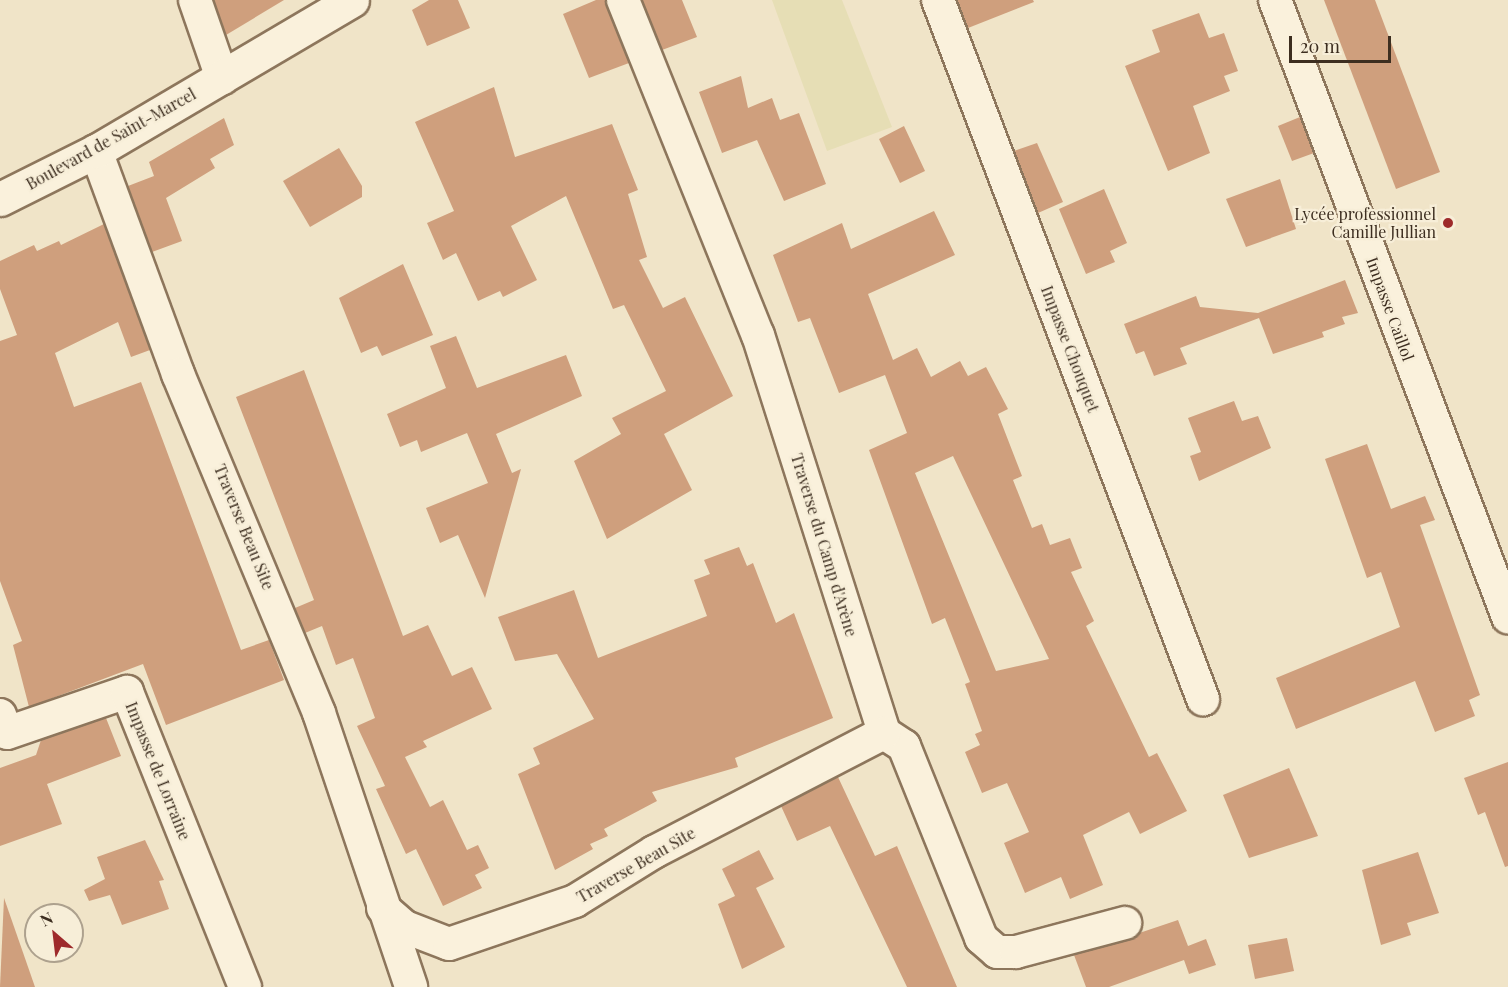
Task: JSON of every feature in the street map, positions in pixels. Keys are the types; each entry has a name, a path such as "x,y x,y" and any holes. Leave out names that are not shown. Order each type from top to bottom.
{"street":[{"path":"195,0 222,78"},
{"name":"Boulevard de Saint-Marcel","path":"0,199 96,151 352,0"},
{"name":"Traverse du Camp d'Arène","path":"623,0 758,335 884,733"},
{"name":"Impasse Chouquet","path":"938,0 1203,699"},
{"name":"Impasse Caillol","path":"1275,0 1508,617"},
{"name":"Traverse Beau Site","path":"96,151 178,374 319,713 411,987"},
{"name":"Impasse de Lorraine","path":"0,715 7,733 127,692 245,987"},
{"path":"884,733 904,746 972,919 981,938 997,952 1125,923"},
{"name":"Traverse Beau Site","path":"383,908 405,927 449,944 575,901 654,852 884,733"}],"shaded area":[{"path":"772,0 842,0 892,127 827,151"}],"building":[{"path":"214,0 284,0 226,35"},
{"path":"429,0 458,0 470,28 427,46 412,10"},
{"path":"596,0 605,0 629,63 589,78 563,14"},
{"path":"642,0 682,0 697,37 662,50"},
{"path":"957,0 1033,0 1034,2 968,28"},
{"path":"1324,0 1375,0 1440,172 1396,189"},
{"path":"1199,13 1209,38 1224,33 1238,71 1224,76 1230,91 1193,106 1210,153 1168,171 1125,66 1160,52 1152,30"},
{"path":"741,76 748,108 772,98 780,120 799,113 826,184 784,201 757,140 722,153 699,92"},
{"path":"494,87 515,157 612,124 638,190 628,194 647,257 639,260 663,308 685,297 733,396 664,434 692,490 607,539 574,461 621,434 612,418 666,391 624,305 613,309 566,196 511,226 537,280 503,297 500,291 478,301 456,253 443,260 427,223 454,211 415,122"},
{"path":"1300,117 1314,153 1292,161 1278,126"},
{"path":"224,118 234,145 210,159 215,168 166,198 182,241 152,252 128,186 154,176 149,162"},
{"path":"904,126 925,171 900,183 879,139"},
{"path":"1037,143 1063,202 1038,213 1014,151"},
{"path":"339,148 362,186 362,197 310,227 283,181"},
{"path":"1280,179 1296,229 1246,247 1226,199"},
{"path":"1104,189 1127,243 1110,251 1115,262 1086,274 1059,209"},
{"path":"934,211 955,255 868,294 893,360 917,348 931,377 960,361 968,376 986,367 1008,409 998,414 1022,476 1013,480 1032,528 1042,524 1050,545 1070,538 1082,568 1071,572 1094,621 1086,626 1149,757 1157,753 1187,811 1140,834 1129,812 1083,835 1103,885 1070,899 1061,877 1025,893 1004,843 1029,832 1007,783 982,793 965,752 980,745 975,734 982,731 965,684 970,682 945,618 932,624 869,450 907,433 885,375 839,393 810,318 798,322 773,255 842,223 851,249","holes":["953,456 1049,659 996,671 915,473"]},
{"path":"104,224 150,350 131,357 118,322 55,353 74,407 141,382 241,650 269,640 284,680 166,725 143,664 29,707 13,645 22,641 0,581 0,341 17,335 0,289 0,261 34,245 37,251 59,241 61,245"},
{"path":"403,264 433,335 382,356 377,346 361,353 339,298"},
{"path":"1345,280 1358,313 1342,317 1345,324 1322,332 1324,337 1273,354 1259,318 1180,348 1187,364 1154,376 1144,351 1136,354 1124,324 1196,296 1200,307 1258,313"},
{"path":"456,336 477,388 566,355 582,396 496,434 512,473 521,469 485,598 458,535 440,543 426,508 488,483 467,433 421,452 417,440 400,447 387,414 446,388 430,346"},
{"path":"304,370 403,636 428,625 452,676 472,667 492,709 423,741 427,747 405,757 430,807 443,800 467,850 478,845 489,868 475,875 482,888 443,906 416,849 406,854 376,789 385,786 357,726 375,718 353,658 336,665 322,626 305,633 295,608 314,600 236,397"},
{"path":"1234,401 1242,421 1258,416 1271,448 1199,481 1190,456 1201,452 1188,418"},
{"path":"1367,444 1391,509 1425,496 1435,520 1420,525 1480,695 1469,700 1475,716 1435,732 1415,681 1296,729 1276,678 1400,627 1381,572 1367,578 1325,459"},
{"path":"739,547 747,566 753,563 776,623 794,613 833,718 735,758 738,767 652,792 657,801 604,829 608,836 590,844 593,849 555,870 518,774 540,764 533,748 594,719 557,654 515,661 498,617 574,590 598,658 707,616 694,580 710,574 704,560"},
{"path":"106,718 121,756 47,784 62,824 0,846 0,768 36,755 41,740"},
{"path":"1508,762 1508,866 1505,867 1485,812 1478,815 1464,778"},
{"path":"1289,768 1318,836 1249,858 1223,795"},
{"path":"838,777 875,856 897,846 957,987 907,987 830,826 797,841 781,806"},
{"path":"145,840 164,880 159,881 169,909 122,925 110,895 89,901 84,890 105,879 97,857"},
{"path":"759,850 774,879 756,888 785,947 742,969 718,904 735,896 722,869"},
{"path":"1418,852 1439,913 1407,923 1411,935 1381,945 1362,870"},
{"path":"4,898 24,955 24,963 27,963 35,987 0,987"},
{"path":"1178,920 1188,946 1206,939 1216,965 1189,974 1184,960 1109,987 1086,987 1074,955"},
{"path":"1287,938 1294,971 1255,979 1248,945"}],"place":[{"name":"Lycée professionnel Camille Jullian","path":"1448,223"}]}
